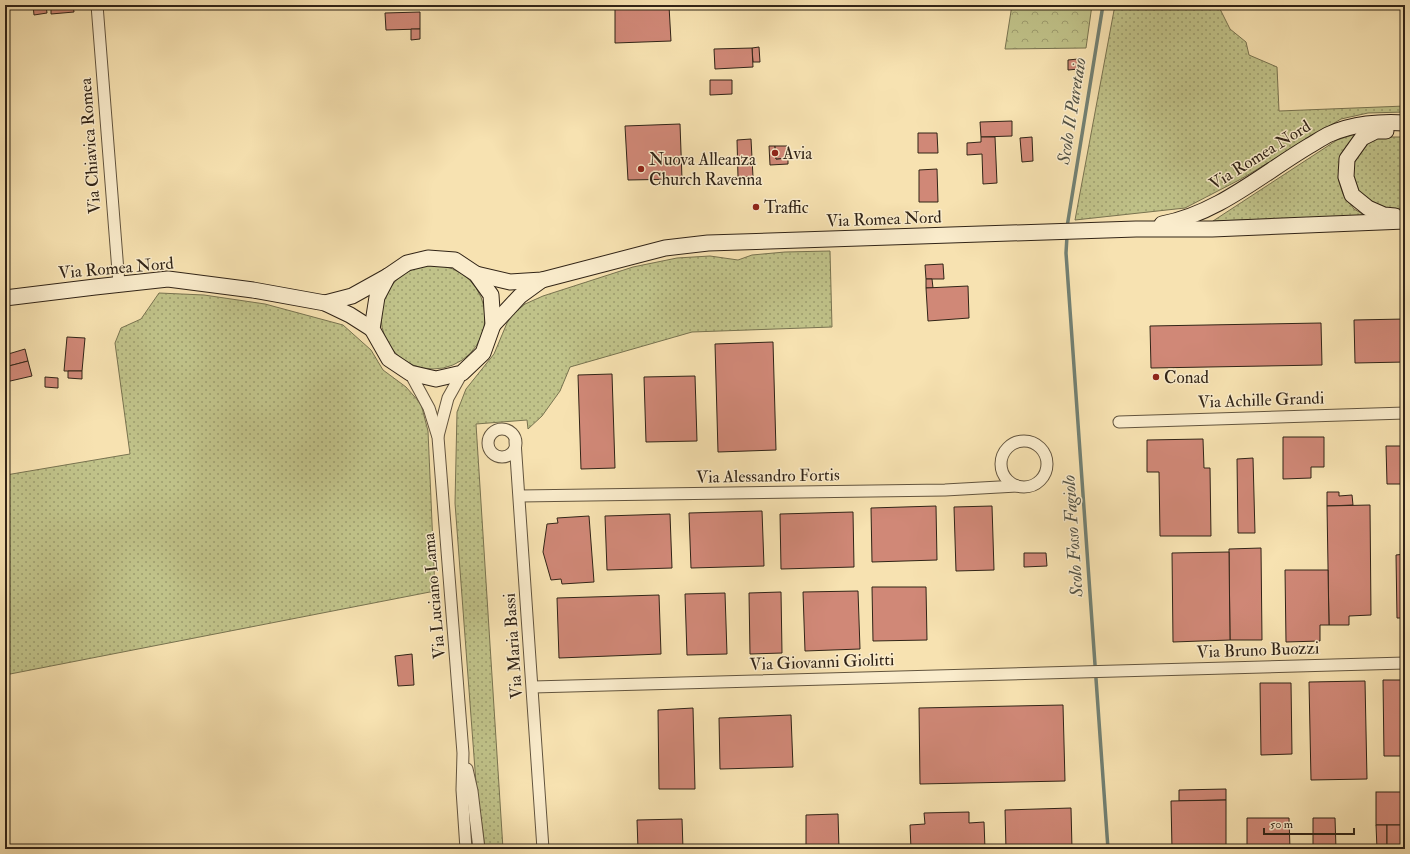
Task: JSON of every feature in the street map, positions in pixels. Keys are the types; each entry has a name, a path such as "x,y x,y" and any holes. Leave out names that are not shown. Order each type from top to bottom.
{"main road":[{"name":"Via Romea Nord","path":"1136,229 1175,222 1204,211 1238,193 1282,162 1330,134 1362,125 1405,123"},
{"path":"1405,128 1376,131 1362,138 1347,159 1346,178 1352,195 1368,208 1384,216 1405,216"},
{"name":"Via Romea Nord","path":"476,274 510,282 542,280 665,248 708,243 1085,230 1212,229 1405,222"},
{"path":"428,258 455,260 476,274 491,294 493,325 483,353 462,373 436,379 410,373 388,359 372,329 377,297 388,276 407,263 428,258"},
{"name":"Via Romea Nord","path":"325,303 352,296 388,276"},
{"name":"Via Romea Nord","path":"5,298 118,284 168,280 253,290 325,303 350,315 372,329"},
{"name":"Via Romea Nord","path":"493,325 520,296 542,280"}],"street":[{"name":"Via Chiavica Romea","path":"97,5 118,284"},
{"name":"Via Luciano Lama","path":"410,373 429,408 438,437 463,753 462,790 466,849"},
{"name":"Via Luciano Lama","path":"438,437 448,398 462,373"},
{"name":"Via Achille Grandi","path":"1119,422 1405,413"},
{"name":"Via Alessandro Fortis","path":"520,496 946,490 1017,486 1025,487 1033,486 1041,480 1045,474 1047,460 1045,453 1038,445 1030,441 1025,440 1017,442 1010,446 1003,454 1001,462 1005,477 1017,486"},
{"name":"Via Maria Bassi","path":"515,441 520,496 543,849"},
{"name":"Via Bruno Buozzi","path":"1112,671 1405,663"},
{"name":"Via Giovanni Giolitti","path":"533,687 1112,671"},
{"name":"Via Luciano Lama","path":"463,753 472,792 479,849"},
{"name":"Via Luciano Lama","path":"465,837 469,849"}],"green space":[{"path":"1012,5 1092,5 1086,48 1005,49"},
{"path":"1115,5 1218,5 1230,29 1246,42 1249,55 1277,67 1279,111 1405,106 1405,112 1368,113 1341,119 1241,179 1185,208 1075,220"},
{"path":"1362,132 1348,144 1341,159 1338,178 1343,194 1354,209 1366,216 1213,221 1337,140"},
{"path":"1381,137 1405,137 1405,208 1385,209 1359,194 1352,175 1356,156 1367,143"},
{"path":"830,251 832,327 692,332 570,367 560,391 542,416 528,429 527,420 476,424 503,849 485,849 476,783 455,503 457,412 466,389 494,354 507,323 513,314 525,304 543,296 633,267 677,258 710,256 738,260 752,255 785,252"},
{"path":"433,265 453,269 470,280 481,297 485,317 481,337 470,354 453,365 433,369 413,365 396,354 385,337 381,317 385,297 396,280 413,269"},
{"path":"159,293 204,295 265,304 343,325 371,350 383,370 406,387 421,404 428,431 435,591 5,675 5,470 6,475 130,454 115,343 121,328 141,319"}],"building":[{"path":"33,5 46,5 47,13 34,15"},
{"path":"51,5 73,5 74,12 51,14"},
{"path":"615,6 669,6 671,41 615,43"},
{"path":"420,12 420,29 386,30 385,13"},
{"path":"411,29 420,29 420,39 411,40"},
{"path":"759,47 760,62 753,62 752,48"},
{"path":"752,48 753,67 715,69 714,49"},
{"path":"1078,59 1079,69 1068,70 1068,60"},
{"path":"710,80 732,80 732,94 710,95"},
{"path":"1012,121 1012,136 981,137 980,122"},
{"path":"680,124 682,179 628,180 625,126"},
{"path":"918,133 937,133 938,153 918,153"},
{"path":"981,137 995,137 997,183 983,184 982,154 967,155 967,143 981,142"},
{"path":"1032,137 1033,161 1022,162 1020,138"},
{"path":"751,139 753,177 738,177 737,140"},
{"path":"769,146 775,146 776,159 788,158 788,164 770,165"},
{"path":"775,146 787,146 788,158 776,159"},
{"path":"937,169 938,202 919,202 919,170"},
{"path":"943,264 944,279 926,279 925,265"},
{"path":"926,279 932,279 933,288 926,288"},
{"path":"968,286 969,318 928,321 926,288"},
{"path":"1405,319 1405,362 1355,363 1354,320"},
{"path":"1321,323 1322,365 1151,368 1150,326"},
{"path":"67,337 85,338 82,371 64,371"},
{"path":"773,342 776,450 718,452 715,344"},
{"path":"25,349 28,361 5,367 5,355"},
{"path":"28,361 32,376 6,382 5,367"},
{"path":"68,371 82,371 82,379 68,378"},
{"path":"612,374 615,468 581,469 578,375"},
{"path":"695,376 697,441 646,442 644,377"},
{"path":"45,377 58,378 58,388 45,387"},
{"path":"1283,437 1324,437 1324,467 1311,467 1311,478 1283,479"},
{"path":"1203,439 1204,468 1210,468 1211,536 1160,536 1159,472 1147,472 1147,440"},
{"path":"1386,446 1405,446 1405,484 1387,484"},
{"path":"1253,458 1255,533 1238,533 1237,459"},
{"path":"1327,492 1339,492 1339,496 1352,495 1353,505 1327,506"},
{"path":"1370,505 1371,615 1349,616 1349,625 1329,625 1327,506"},
{"path":"936,506 937,560 872,562 871,508"},
{"path":"992,506 994,570 956,571 954,507"},
{"path":"762,511 764,566 691,568 689,513"},
{"path":"853,512 854,567 781,569 780,514"},
{"path":"670,514 672,568 607,570 605,516"},
{"path":"589,516 594,582 562,584 561,579 551,580 543,552 547,524 558,523 557,518"},
{"path":"1261,548 1262,640 1230,640 1229,549"},
{"path":"1229,552 1230,640 1173,642 1172,553"},
{"path":"1024,553 1046,553 1047,566 1024,567"},
{"path":"1405,554 1405,618 1397,618 1396,555"},
{"path":"1285,570 1328,570 1329,625 1320,625 1320,641 1286,642"},
{"path":"872,587 926,587 927,640 873,641"},
{"path":"858,591 860,649 805,651 803,592"},
{"path":"781,592 782,653 750,654 749,593"},
{"path":"725,593 727,654 687,655 685,594"},
{"path":"659,595 661,654 559,658 557,598"},
{"path":"412,654 414,685 398,686 395,656"},
{"path":"1383,680 1405,680 1405,756 1384,756"},
{"path":"1365,681 1367,779 1311,780 1309,682"},
{"path":"1260,683 1291,683 1292,754 1261,755"},
{"path":"1063,705 1065,781 920,784 919,708"},
{"path":"693,708 695,789 659,789 658,710"},
{"path":"791,715 793,767 720,769 719,718"},
{"path":"1226,789 1226,800 1179,801 1179,790"},
{"path":"1376,792 1405,792 1405,825 1376,825"},
{"path":"1226,800 1226,849 1172,849 1171,801"},
{"path":"1071,808 1072,849 1006,849 1005,810"},
{"path":"969,812 969,823 984,822 985,849 911,849 910,825 925,824 924,813"},
{"path":"838,814 839,849 806,849 806,815"},
{"path":"1247,818 1289,818 1290,849 1247,849"},
{"path":"1313,818 1335,818 1336,849 1313,849"},
{"path":"682,819 683,849 638,849 637,820"},
{"path":"1376,825 1387,825 1387,849 1377,849"},
{"path":"1387,825 1405,825 1405,849 1387,849"}],"waterway":[{"name":"Scolo Il Paretaio","path":"1067,227 1103,5"},
{"name":"Scolo Fosso Fagiolo","path":"1067,236 1066,253 1108,849"}],"place":[{"name":"Avia","path":"775,153"},
{"name":"Nuova Alleanza Church Ravenna","path":"641,169"},
{"name":"Traffic","path":"756,207"},
{"name":"Conad","path":"1156,377"}]}
